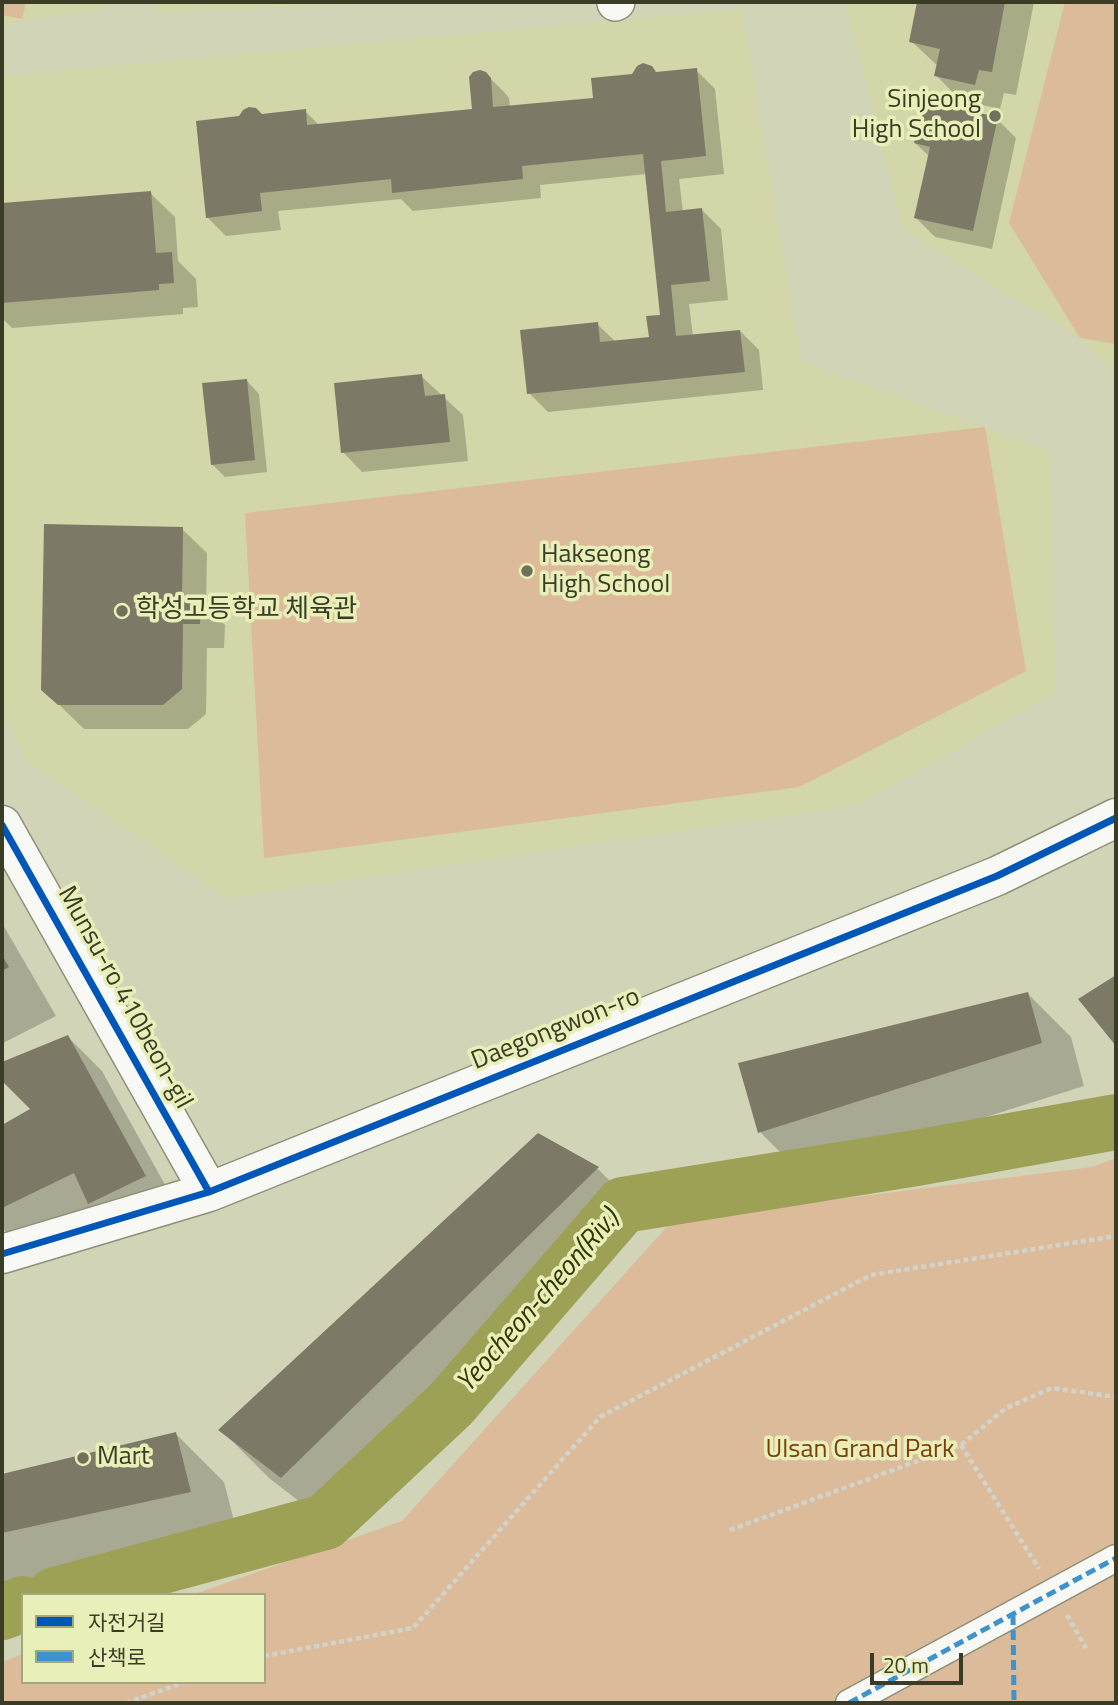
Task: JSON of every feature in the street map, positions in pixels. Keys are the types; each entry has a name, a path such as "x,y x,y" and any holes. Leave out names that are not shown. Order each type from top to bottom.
{"street":[{"name":"Daegongwon-ro","path":"2,1254 209,1192 996,876 1116,818"},
{"name":"Munsu-ro 410beon-gil","path":"2,825 209,1192"},
{"path":"849,1703 1116,1558"}],"path":[{"path":"266,1656 413,1628 600,1417 871,1275 1116,1236"},
{"path":"730,1531 961,1445 1006,1408 1052,1388 1116,1397"},
{"path":"961,1445 1086,1647"},
{"path":"126,1703 179,1684"}],"shaded area":[{"path":"2,2 108,2 106,9 2,24"},
{"path":"159,2 407,2 157,13"},
{"name":"Sinjeong High School","path":"845,2 1116,2 1116,374 1080,338 903,230"},
{"name":"Hakseong High School","path":"742,9 801,361 1050,451 1056,692 858,805 226,898 23,760 2,704 2,76"}],"green space":[{"path":"2,2 26,2 22,19 2,15"},
{"path":"1065,2 1116,2 1116,344 1080,338 1009,223"},
{"path":"985,427 1026,671 799,787 264,858 245,513"},
{"name":"Ulsan Grand Park","path":"1116,1158 1116,1703 2,1703 2,1662 21,1655 21,1684 266,1684 266,1593 198,1593 402,1521 673,1220 1092,1167"}],"building":[{"path":"917,2 1005,2 992,72 979,70 975,85 934,76 940,49 909,42"},
{"path":"643,63 652,66 656,72 697,68 706,156 661,161 666,212 702,208 710,281 671,285 676,336 740,330 745,372 527,394 520,330 598,322 600,342 649,337 646,316 660,315 643,154 522,166 523,179 392,193 391,179 260,193 262,211 206,218 196,121 239,116 249,107 256,108 262,114 306,109 307,125 472,109 469,77 480,70 491,78 493,107 593,98 591,78 632,74 637,66"},
{"path":"923,101 998,117 973,231 914,218 930,147 914,143"},
{"path":"151,191 156,253 172,252 174,283 159,284 159,290 2,303 2,203"},
{"path":"422,374 425,396 445,394 450,442 341,453 334,383"},
{"path":"247,379 255,460 211,465 202,383"},
{"name":"학성고등학교 체육관","path":"44,524 183,527 182,598 201,599 200,624 183,624 182,689 163,705 58,705 41,690"},
{"path":"2,955 9,967 2,971"},
{"path":"1116,975 1116,1046 1078,999"},
{"path":"1028,992 1042,1043 758,1133 738,1063"},
{"path":"68,1035 146,1176 88,1204 74,1173 2,1208 2,1125 30,1109 2,1081 2,1062"},
{"path":"538,1133 599,1167 281,1478 218,1430"},
{"path":"176,1432 191,1492 2,1533 2,1474"}],"waterway":[{"name":"Yeocheon-cheon(Riv.)","path":"62,1593 325,1522 451,1404 623,1205 916,1158 1116,1122"},
{"name":"Yeocheon-cheon(Riv.)","path":"2,1612 21,1605"}],"marked path":[{"path":"849,1703 1116,1558"},
{"path":"1013,1615 1014,1703"}],"cycle path":[{"path":"2,1254 209,1192 997,876 1116,818"},
{"path":"2,825 209,1192"}],"place":[{"name":"Sinjeong High School","path":"995,116"},
{"name":"Hakseong High School","path":"527,571"},
{"name":"학성고등학교 체육관","path":"122,611"},
{"name":"Mart","path":"83,1458"}]}
